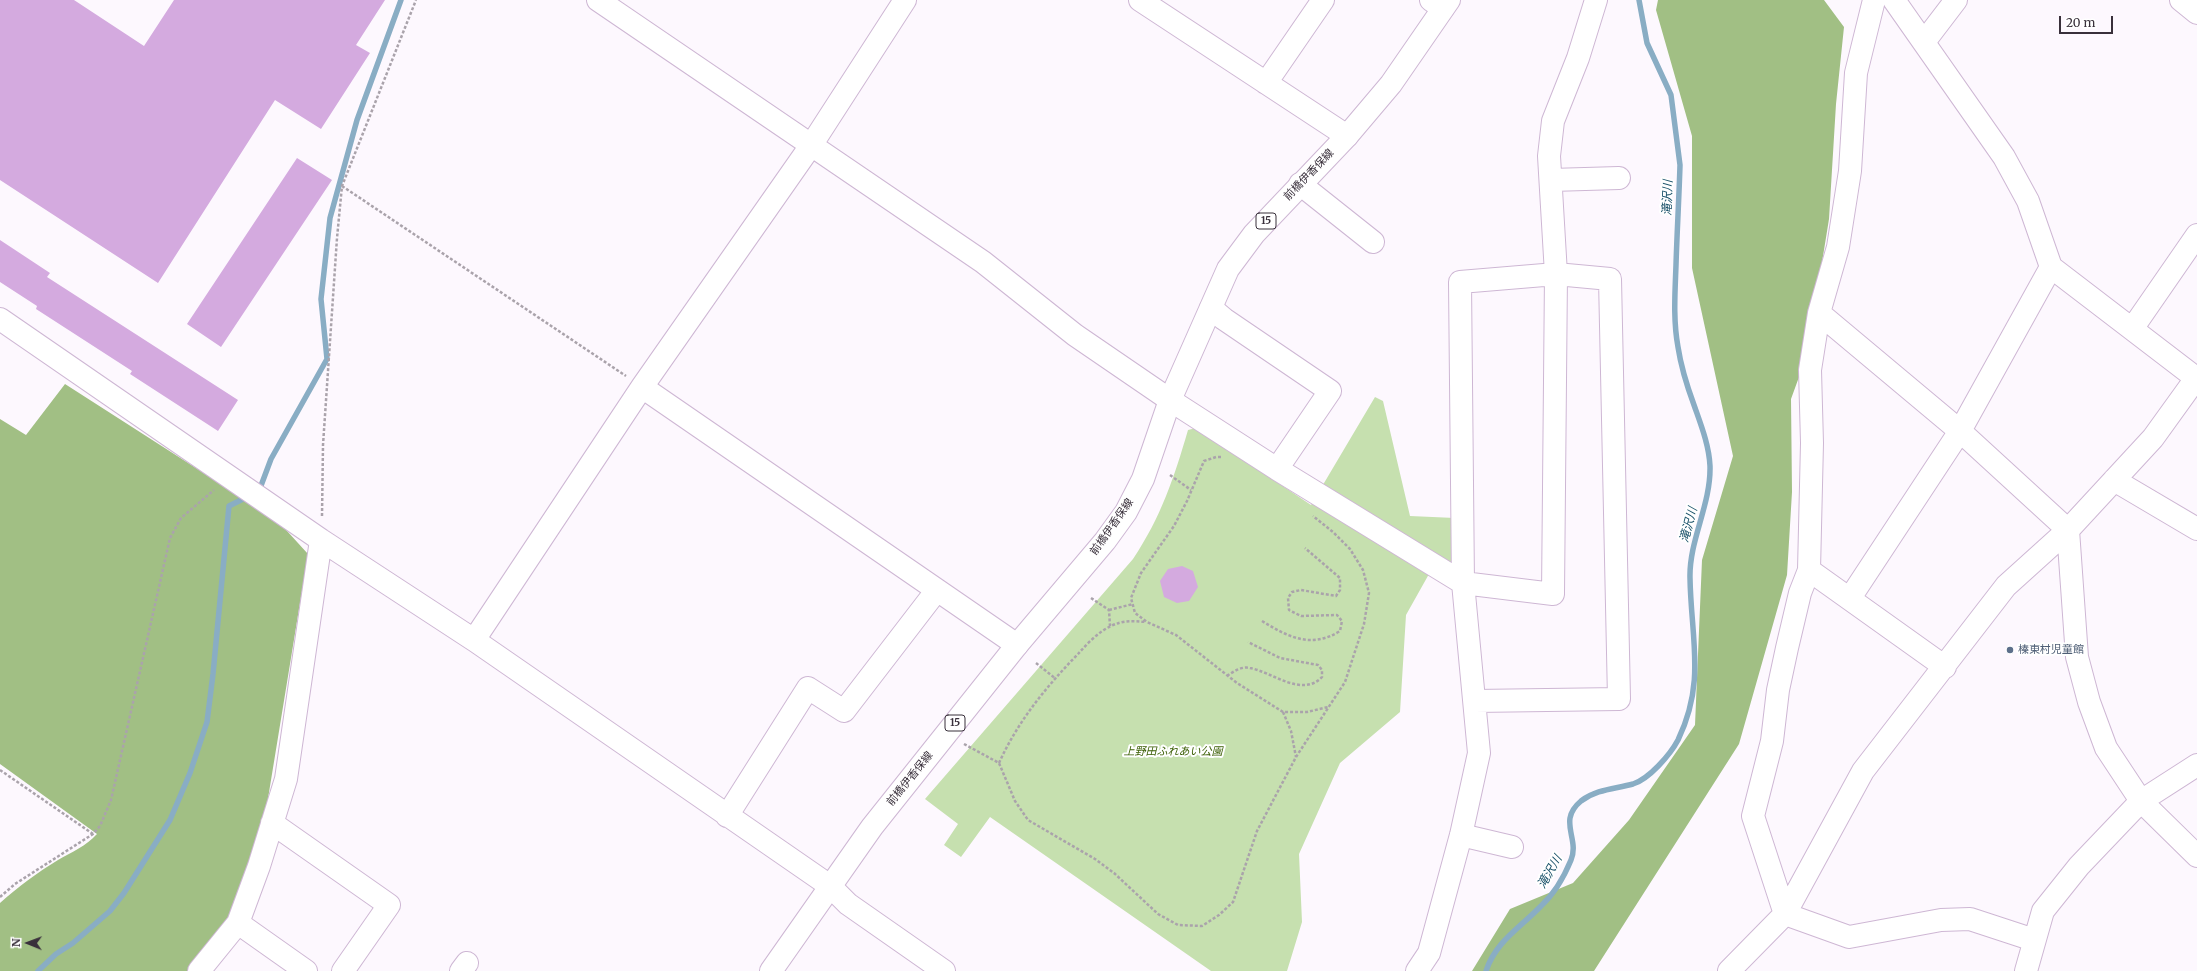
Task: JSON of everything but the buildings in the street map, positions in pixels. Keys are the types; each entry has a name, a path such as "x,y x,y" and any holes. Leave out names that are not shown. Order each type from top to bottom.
{"street":[{"path":"598,0 812,144 983,262 1075,335 1170,400 1277,469 1463,583 1553,594 1556,274 1549,156 1553,121 1578,58 1596,0"},
{"path":"474,640 642,387 812,144 905,0"},
{"path":"1140,0 1347,136"},
{"path":"1266,83 1324,0"},
{"path":"1785,914 1753,816 1772,741 1778,690 1787,648 1800,593 1809,570 1812,443 1810,370 1819,314 1838,246 1850,171 1856,73 1874,0"},
{"path":"1730,971 1785,914 1863,772 2006,586 2068,530 2114,480 2152,438 2197,377 2051,267 2028,201 2004,157 1894,0"},
{"path":"1924,42 1956,0"},
{"path":"2181,0 2197,13"},
{"name":"前橋伊香保線","path":"771,971 872,827 1017,645 1105,541 1126,512 1143,479 1170,400 1228,268 1254,234 1347,136 1391,84 1441,3"},
{"path":"1550,180 1619,178"},
{"path":"1300,184 1373,242"},
{"path":"2132,328 2197,235"},
{"path":"1850,598 1960,431 2051,267"},
{"path":"1418,971 1429,953 1461,835 1479,753 1463,583 1460,282 1556,274 1610,279 1619,699 1475,701"},
{"path":"1211,308 1224,319 1330,391 1277,469"},
{"path":"1819,314 1960,431 2068,530 2077,657 2089,702 2106,748 2141,801 2197,856"},
{"path":"0,319 321,540 474,640 726,816 830,886 848,904 944,971"},
{"path":"642,387 1017,645"},
{"path":"2114,480 2197,529"},
{"path":"199,971 238,923 286,780 321,540"},
{"path":"1809,570 1945,667"},
{"path":"726,816 808,688 844,711 937,590"},
{"path":"2026,971 2042,911 2079,866 2141,801 2197,765"},
{"path":"272,824 390,905 343,971"},
{"path":"1461,835 1512,847"},
{"path":"1785,914 1849,937 1941,920 1970,919 2034,940"},
{"path":"238,923 306,971"}],"path":[{"path":"321,540 322,445 342,186 416,0"},
{"path":"342,186 642,387"},
{"path":"1226,458 1216,457 1204,461 1192,490 1174,526 1141,573 1131,598 1136,613 1147,622 1176,634 1228,676 1283,712 1307,712 1328,707"},
{"path":"1170,475 1192,490"},
{"path":"0,897 15,884 93,834 100,826 111,800 170,538 181,518 230,477"},
{"path":"964,744 999,763 1015,801 1028,820 1101,863 1158,914 1178,925 1202,926 1219,915 1233,902 1257,831 1296,757 1345,682 1364,624 1369,593 1363,570 1350,549 1333,532 1307,512"},
{"path":"1262,621 1287,636 1299,639 1321,640 1340,631 1342,621 1337,615 1301,616 1289,610 1288,598 1292,592 1301,590 1336,596 1340,590 1340,578 1305,548"},
{"path":"1091,598 1109,610 1133,604"},
{"path":"1109,610 1110,626"},
{"path":"999,763 1017,728 1033,704 1090,642 1110,626 1126,621 1147,622"},
{"path":"1228,676 1236,670 1249,668 1286,682 1310,685 1317,682 1322,677 1322,670 1318,665 1280,658 1248,642"},
{"path":"1036,663 1056,679"},
{"path":"1283,712 1291,731 1296,757"},
{"path":"0,770 93,834"}],"green space":[{"path":"1658,0 1824,0 1844,27 1836,104 1829,219 1807,355 1791,399 1792,492 1787,575 1739,744 1594,971 1472,971 1510,909 1573,883 1629,820 1695,725 1702,560 1733,456 1692,268 1692,136 1656,10"},
{"path":"65,384 277,520 308,554 263,829 232,918 192,971 0,971 0,903 36,875 84,845 97,834 0,764 0,419 26,435"},
{"name":"上野田ふれあい公園","path":"1375,397 1383,401 1410,516 1455,518 1455,570 1429,574 1406,615 1400,712 1340,763 1299,854 1302,922 1287,971 1211,971 990,817 961,857 944,845 958,824 925,799 1133,559 1151,528 1166,497 1188,430 1196,428 1311,505"}],"waterway":[{"path":"259,491 271,459 327,359 321,299 330,218 357,120 401,0"},
{"name":"滝沢川","path":"1486,971 1490,960 1502,943 1546,901 1562,879 1573,852 1570,823 1574,808 1581,801 1593,794 1633,784 1652,772 1670,752 1678,740 1687,719 1692,699 1695,660 1690,578 1691,564 1693,550 1707,495 1710,466 1702,428 1684,376 1676,337 1675,296 1680,165 1671,95 1647,43 1639,0"},
{"path":"38,971 56,954 73,943 110,911 124,893 170,820 190,773 207,722 229,506 249,496"}],"place":[{"name":"榛東村児童館","path":"2010,650"}]}
